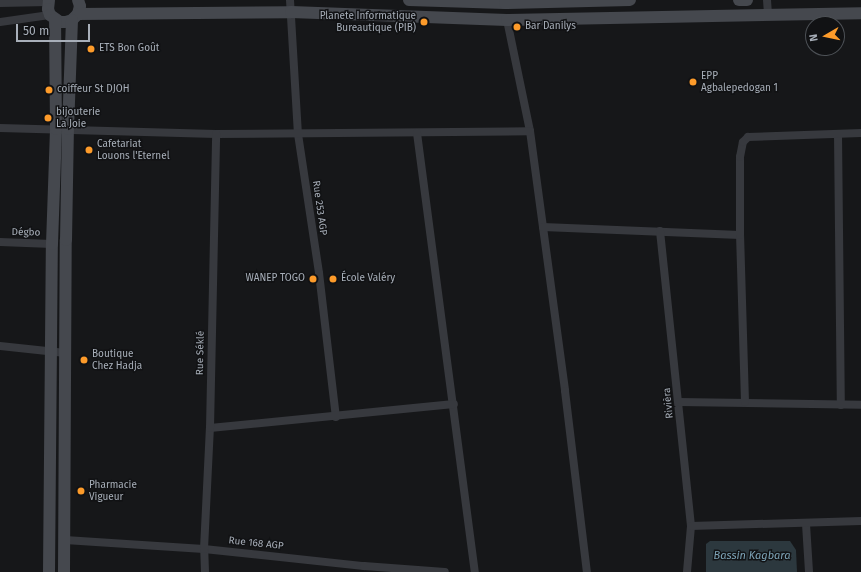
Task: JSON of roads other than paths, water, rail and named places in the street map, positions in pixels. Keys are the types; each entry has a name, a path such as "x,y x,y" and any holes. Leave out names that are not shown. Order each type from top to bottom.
{"street":[{"path":"49,572 52,244 62,129 75,17 80,6 78,0"},
{"name":"Rue 253 AGP","path":"290,0 298,134 320,280 336,417"},
{"path":"409,0 630,0"},
{"path":"739,0 747,0"},
{"path":"768,0 768,13"},
{"path":"0,3 49,1 53,17 62,129 66,353 64,572"},
{"path":"504,1 530,131 587,572"},
{"path":"0,22 53,17 60,22 75,17 291,12 507,20 768,13 861,13"},
{"path":"0,128 216,134 530,131"},
{"path":"417,133 475,572"},
{"path":"746,402 740,235 740,149 748,137 861,133"},
{"name":"Rue Séklé","path":"205,572 204,549 210,428 216,134"},
{"path":"838,134 841,405"},
{"path":"543,227 740,235"},
{"name":"Rivièra","path":"660,231 691,526 687,572"},
{"name":"Dégbo","path":"0,242 52,244"},
{"path":"0,346 66,353"},
{"path":"679,402 746,402 861,406"},
{"path":"210,428 336,417 454,404"},
{"path":"691,526 861,522"},
{"path":"806,524 809,572"},
{"name":"Rue 168 AGP","path":"65,540 204,549 363,569 445,572"}],"water":[{"name":"Bassin Kagbara","path":"710,541 790,541 796,550 797,572 706,572 706,544"}],"place":[{"name":"Planete Informatique Bureautique (PIB)","path":"424,22"},
{"name":"Bar Danilys","path":"517,27"},
{"name":"ETS Bon Goût","path":"91,49"},
{"name":"EPP Agbalepedogan 1","path":"693,82"},
{"name":"coiffeur St DJOH","path":"49,90"},
{"name":"bijouterie La Joie","path":"48,118"},
{"name":"Cafetariat Louons l'Eternel","path":"89,150"},
{"name":"WANEP TOGO","path":"313,279"},
{"name":"École Valéry","path":"333,279"},
{"name":"Boutique Chez Hadja","path":"84,360"},
{"name":"Pharmacie Vigueur","path":"81,491"}]}
